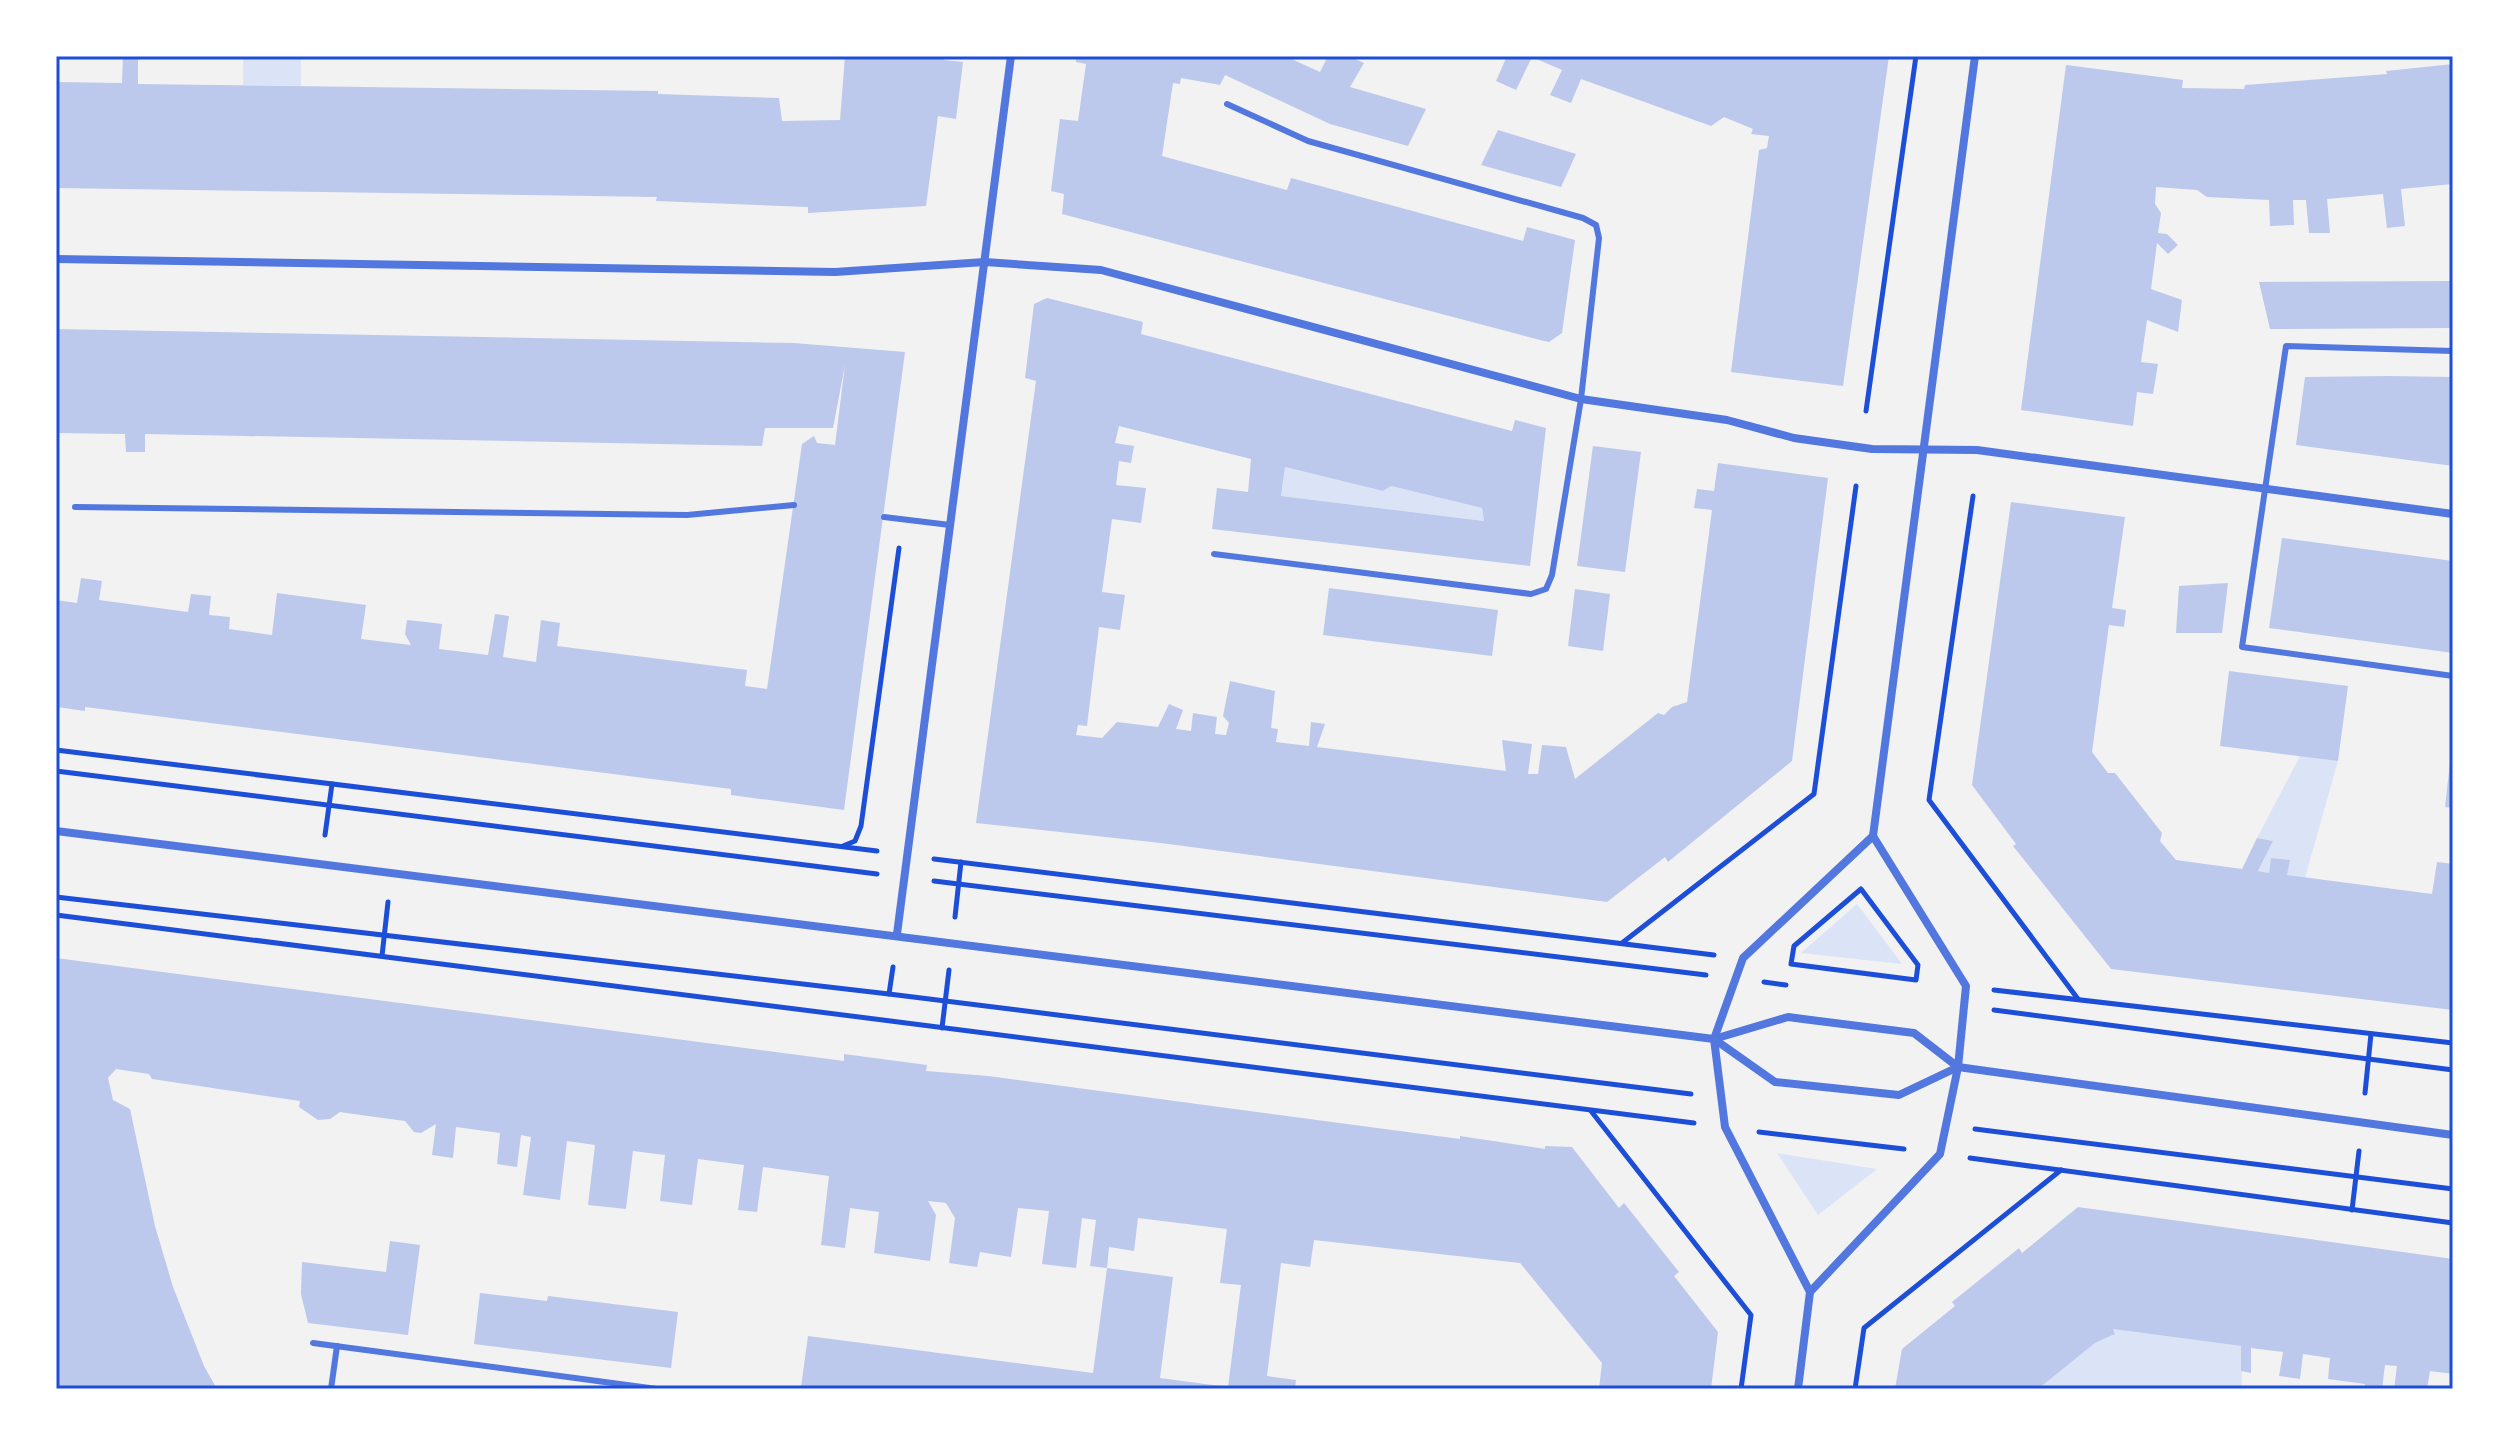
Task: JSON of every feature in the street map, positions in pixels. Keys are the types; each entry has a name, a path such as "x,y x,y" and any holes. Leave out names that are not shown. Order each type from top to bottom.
{"street":[{"path":"897,934 1011,56"},
{"path":"1810,1292 1940,1154 1958,1067 1966,986 1873,836 1975,56"},
{"path":"56,259 835,272 985,262 1101,270 1581,399 1751,425 1807,440 1872,449 1977,450 2453,514"},
{"path":"56,831 897,934 1714,1039 1788,1017 1914,1033 1958,1067 2453,1135"},
{"path":"1798,1389 1810,1292 1725,1127 1714,1039 1743,958 1873,836"},
{"path":"1714,1039 1775,1082 1899,1095 1958,1067"}],"lane":[{"path":"1214,554 1531,594 1546,589 1552,575 1581,399 1599,238 1596,225 1583,218 1308,141 1266,125 1227,104"},
{"path":"2453,351 2286,346 2262,488 2242,647 2453,676"},
{"path":"75,507 687,515 794,505"},
{"path":"884,517 950,525"},
{"path":"313,1343 657,1389"},
{"path":"331,1389 337,1346"}],"path":[{"path":"1866,411 1916,56"},
{"path":"1621,943 1814,794 1856,486"},
{"path":"1973,496 1929,800 2078,999"},
{"path":"56,750 843,847 855,841 861,826 903,519"},
{"path":"56,771 1793,986"},
{"path":"322,864 332,784"},
{"path":"961,862 1743,958"},
{"path":"382,956 391,872"},
{"path":"1861,889 1918,965 1916,980 1791,964 1794,946 1861,889"},
{"path":"56,897 1721,1098"},
{"path":"56,915 1940,1154 2453,1223"},
{"path":"1966,986 2453,1043"},
{"path":"1964,1006 2453,1070"},
{"path":"1591,1111 1751,1315 1741,1389"},
{"path":"1946,1126 2453,1189"},
{"path":"1855,1389 1864,1328 2061,1170"}],"shaded area":[{"path":"243,56 301,56 301,86 243,85"},
{"path":"1285,467 1383,491 1391,486 1482,508 1484,521 1281,496"},
{"path":"2300,756 2338,761 2305,878 2287,875 2289,860 2271,858 2269,873 2258,871 2273,841 2257,838"},
{"path":"1857,904 1902,964 1801,953"},
{"path":"1777,1153 1877,1169 1818,1215"},
{"path":"2113,1329 2241,1346 2242,1389 2038,1389 2095,1343 2115,1334"}],"building":[{"path":"123,56 138,56 138,84 658,91 658,94 779,98 782,121 840,120 845,56 944,56 944,60 963,62 956,119 938,116 926,206 808,213 808,207 656,201 657,197 56,188 56,82 122,83"},
{"path":"1076,56 1285,56 1320,72 1328,56 1348,56 1364,63 1350,87 1426,109 1408,146 1330,124 1225,75 1220,85 1181,78 1180,84 1173,83 1162,156 1287,190 1291,178 1523,241 1527,227 1575,240 1562,333 1549,342 1540,340 1062,214 1064,194 1051,191 1060,119 1078,121 1086,64 1076,62"},
{"path":"1507,56 1889,56 1843,386 1731,372 1759,150 1767,148 1769,136 1751,134 1753,129 1724,117 1711,126 1581,79 1571,103 1550,95 1562,70 1532,57 1516,90 1496,81"},
{"path":"2453,64 2453,184 2401,189 2405,226 2387,228 2383,194 2327,199 2330,233 2309,233 2306,200 2293,200 2294,225 2270,226 2269,200 2207,197 2197,190 2156,187 2155,204 2161,213 2158,233 2167,234 2178,245 2168,254 2157,243 2151,289 2182,300 2178,332 2147,320 2141,362 2158,364 2153,394 2137,392 2133,426 2021,410 2066,65 2183,80 2182,88 2244,89 2245,85 2387,74 2386,71"},
{"path":"1498,130 1576,154 1561,187 1481,165"},
{"path":"2453,281 2453,328 2270,329 2259,282"},
{"path":"1047,298 1143,322 1141,334 1512,431 1515,420 1546,428 1530,566 1212,529 1217,488 1248,492 1251,459 1119,426 1115,443 1134,446 1131,463 1119,461 1116,485 1146,488 1141,523 1112,519 1102,592 1125,595 1120,630 1099,627 1087,726 1078,725 1076,735 1102,738 1117,722 1158,727 1169,704 1183,710 1176,729 1191,731 1193,713 1217,717 1215,734 1226,735 1229,723 1223,716 1230,681 1275,691 1271,728 1278,729 1276,742 1309,746 1311,722 1325,724 1317,747 1506,771 1502,740 1532,744 1528,774 1538,774 1542,745 1566,747 1575,779 1658,713 1664,715 1672,707 1687,702 1712,510 1694,508 1697,489 1714,491 1718,463 1828,478 1792,761 1668,862 1665,857 1607,902 1161,843 976,823 1036,381 1025,378 1034,304","holes":["1285,467 1383,491 1391,486 1482,508 1484,521 1281,496"]},
{"path":"56,329 794,343 905,352 844,810 731,795 731,789 85,707 85,711 57,707 56,600 77,603 81,578 102,581 99,600 188,612 191,594 211,596 209,615 230,617 229,629 272,635 277,593 366,605 361,639 411,645 405,634 407,620 442,624 439,649 488,655 495,614 509,616 503,657 536,662 541,620 560,623 557,646 747,670 745,686 767,689 802,444 814,436 817,443 835,445 845,365 833,428 765,428 762,446 145,434 145,452 126,452 125,434 56,433"},
{"path":"2305,377 2453,377 2453,466 2296,445"},
{"path":"1593,446 1641,452 1625,572 1577,566"},
{"path":"2011,502 2125,517 2112,608 2126,610 2124,627 2109,625 2092,752 2108,773 2115,773 2162,833 2160,841 2176,860 2242,869 2257,838 2273,841 2258,871 2269,873 2271,858 2290,860 2287,875 2432,894 2437,862 2453,864 2450,896 2453,897 2453,1010 2111,969 2013,846 2016,844 1972,785"},
{"path":"2282,538 2453,561 2453,653 2269,628"},
{"path":"2228,583 2222,633 2176,633 2179,586"},
{"path":"1329,588 1498,610 1492,656 1323,635"},
{"path":"1575,589 1610,594 1603,651 1568,646"},
{"path":"2229,671 2348,686 2338,761 2220,746"},
{"path":"2453,754 2453,808 2445,807"},
{"path":"56,958 844,1061 844,1054 927,1065 926,1071 988,1076 1460,1139 1460,1136 1545,1149 1545,1146 1572,1147 1619,1208 1624,1203 1679,1272 1674,1276 1718,1332 1711,1389 1599,1389 1602,1363 1520,1263 1314,1240 1310,1267 1281,1263 1267,1376 1296,1380 1295,1389 801,1387 808,1336 1093,1373 1107,1268 1090,1266 1096,1220 1082,1218 1076,1268 1042,1264 1049,1211 1018,1208 1011,1257 980,1252 977,1267 949,1263 955,1218 946,1203 928,1201 936,1215 930,1261 874,1253 879,1212 850,1208 845,1248 821,1245 829,1176 763,1167 757,1212 738,1210 744,1165 698,1159 692,1205 660,1201 665,1155 633,1151 626,1209 588,1205 595,1145 567,1141 560,1200 523,1195 531,1137 521,1135 517,1167 497,1164 500,1133 456,1127 453,1158 432,1155 436,1124 421,1133 414,1132 405,1121 340,1112 330,1119 318,1120 299,1107 300,1101 152,1079 149,1074 116,1069 108,1078 113,1100 130,1109 155,1226 173,1287 204,1366 217,1389 60,1389 56,1374","holes":["1138,1218 1227,1229 1220,1283 1241,1285 1228,1387 1160,1378 1173,1277 1107,1268 1109,1247 1134,1251"]},
{"path":"2078,1207 2453,1259 2453,1374 2430,1371 2427,1389 2394,1389 2397,1366 2385,1365 2382,1389 2364,1389 2365,1384 2328,1379 2330,1358 2303,1354 2300,1379 2279,1376 2283,1352 2251,1348 2251,1373 2241,1371 2241,1346 2113,1329 2115,1334 2095,1343 2038,1389 1895,1389 1902,1349 1955,1306 1952,1302 2019,1248 2022,1253"},
{"path":"390,1241 420,1245 408,1335 308,1323 301,1294 302,1262 386,1272"},
{"path":"480,1293 547,1301 548,1296 678,1312 671,1368 474,1344"}]}
